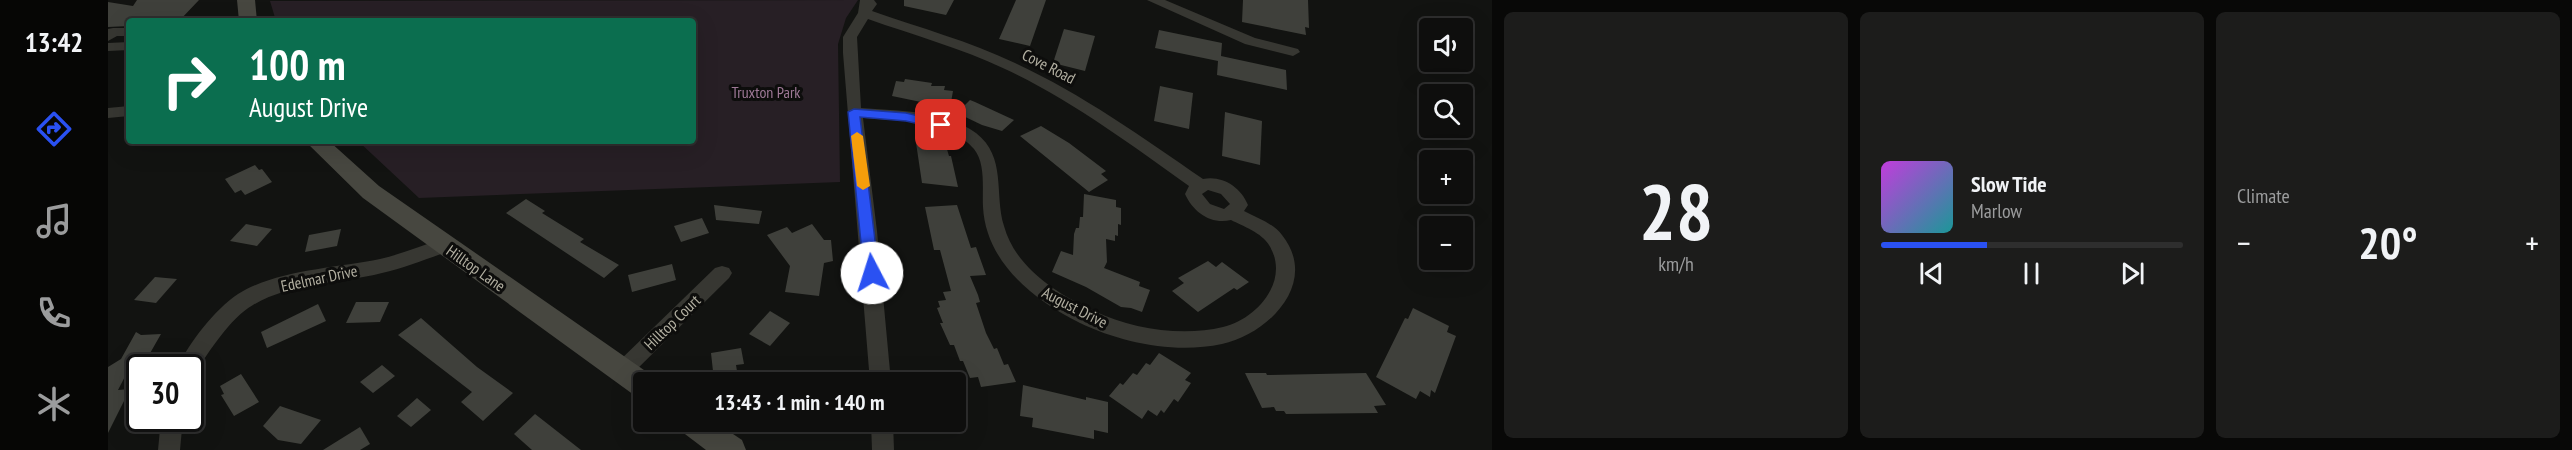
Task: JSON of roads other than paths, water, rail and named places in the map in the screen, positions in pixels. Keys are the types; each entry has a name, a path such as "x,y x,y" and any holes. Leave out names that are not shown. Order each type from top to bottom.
{"street":[{"path":"246,0 247,18"},
{"path":"1154,0 1250,41 1293,52"},
{"path":"868,4 850,37 854,112 868,231 878,372"},
{"name":"Cove Road","path":"868,4 1024,72 1092,110 1200,186"},
{"path":"108,37 113,32 126,32"},
{"path":"108,47 126,46"},
{"path":"108,102 126,101"},
{"path":"108,113 126,111"},
{"name":"August Drive","path":"854,112 906,117 941,125 969,136 985,153 992,172 990,202 994,227 1004,249 1029,281 1045,294 1089,318 1114,327 1162,338 1185,339 1221,336 1247,328 1260,319 1278,298 1287,271 1276,241 1234,213"},
{"name":"Hilltop Lane","path":"319,144 371,192 633,378"},
{"path":"1214,185 1234,194 1239,205 1234,213 1220,214 1198,205 1193,195 1194,191 1200,186 1214,185"},
{"name":"Edelmar Drive","path":"196,354 212,331 245,300 276,287 305,279 382,266 445,245"},
{"name":"Hilltop Court","path":"622,371 723,273"},
{"path":"169,450 171,432"},
{"path":"706,432 730,450"},
{"path":"882,432 883,450"}],"park label":[{"name":"Truxton Park","path":"766,92"}]}
